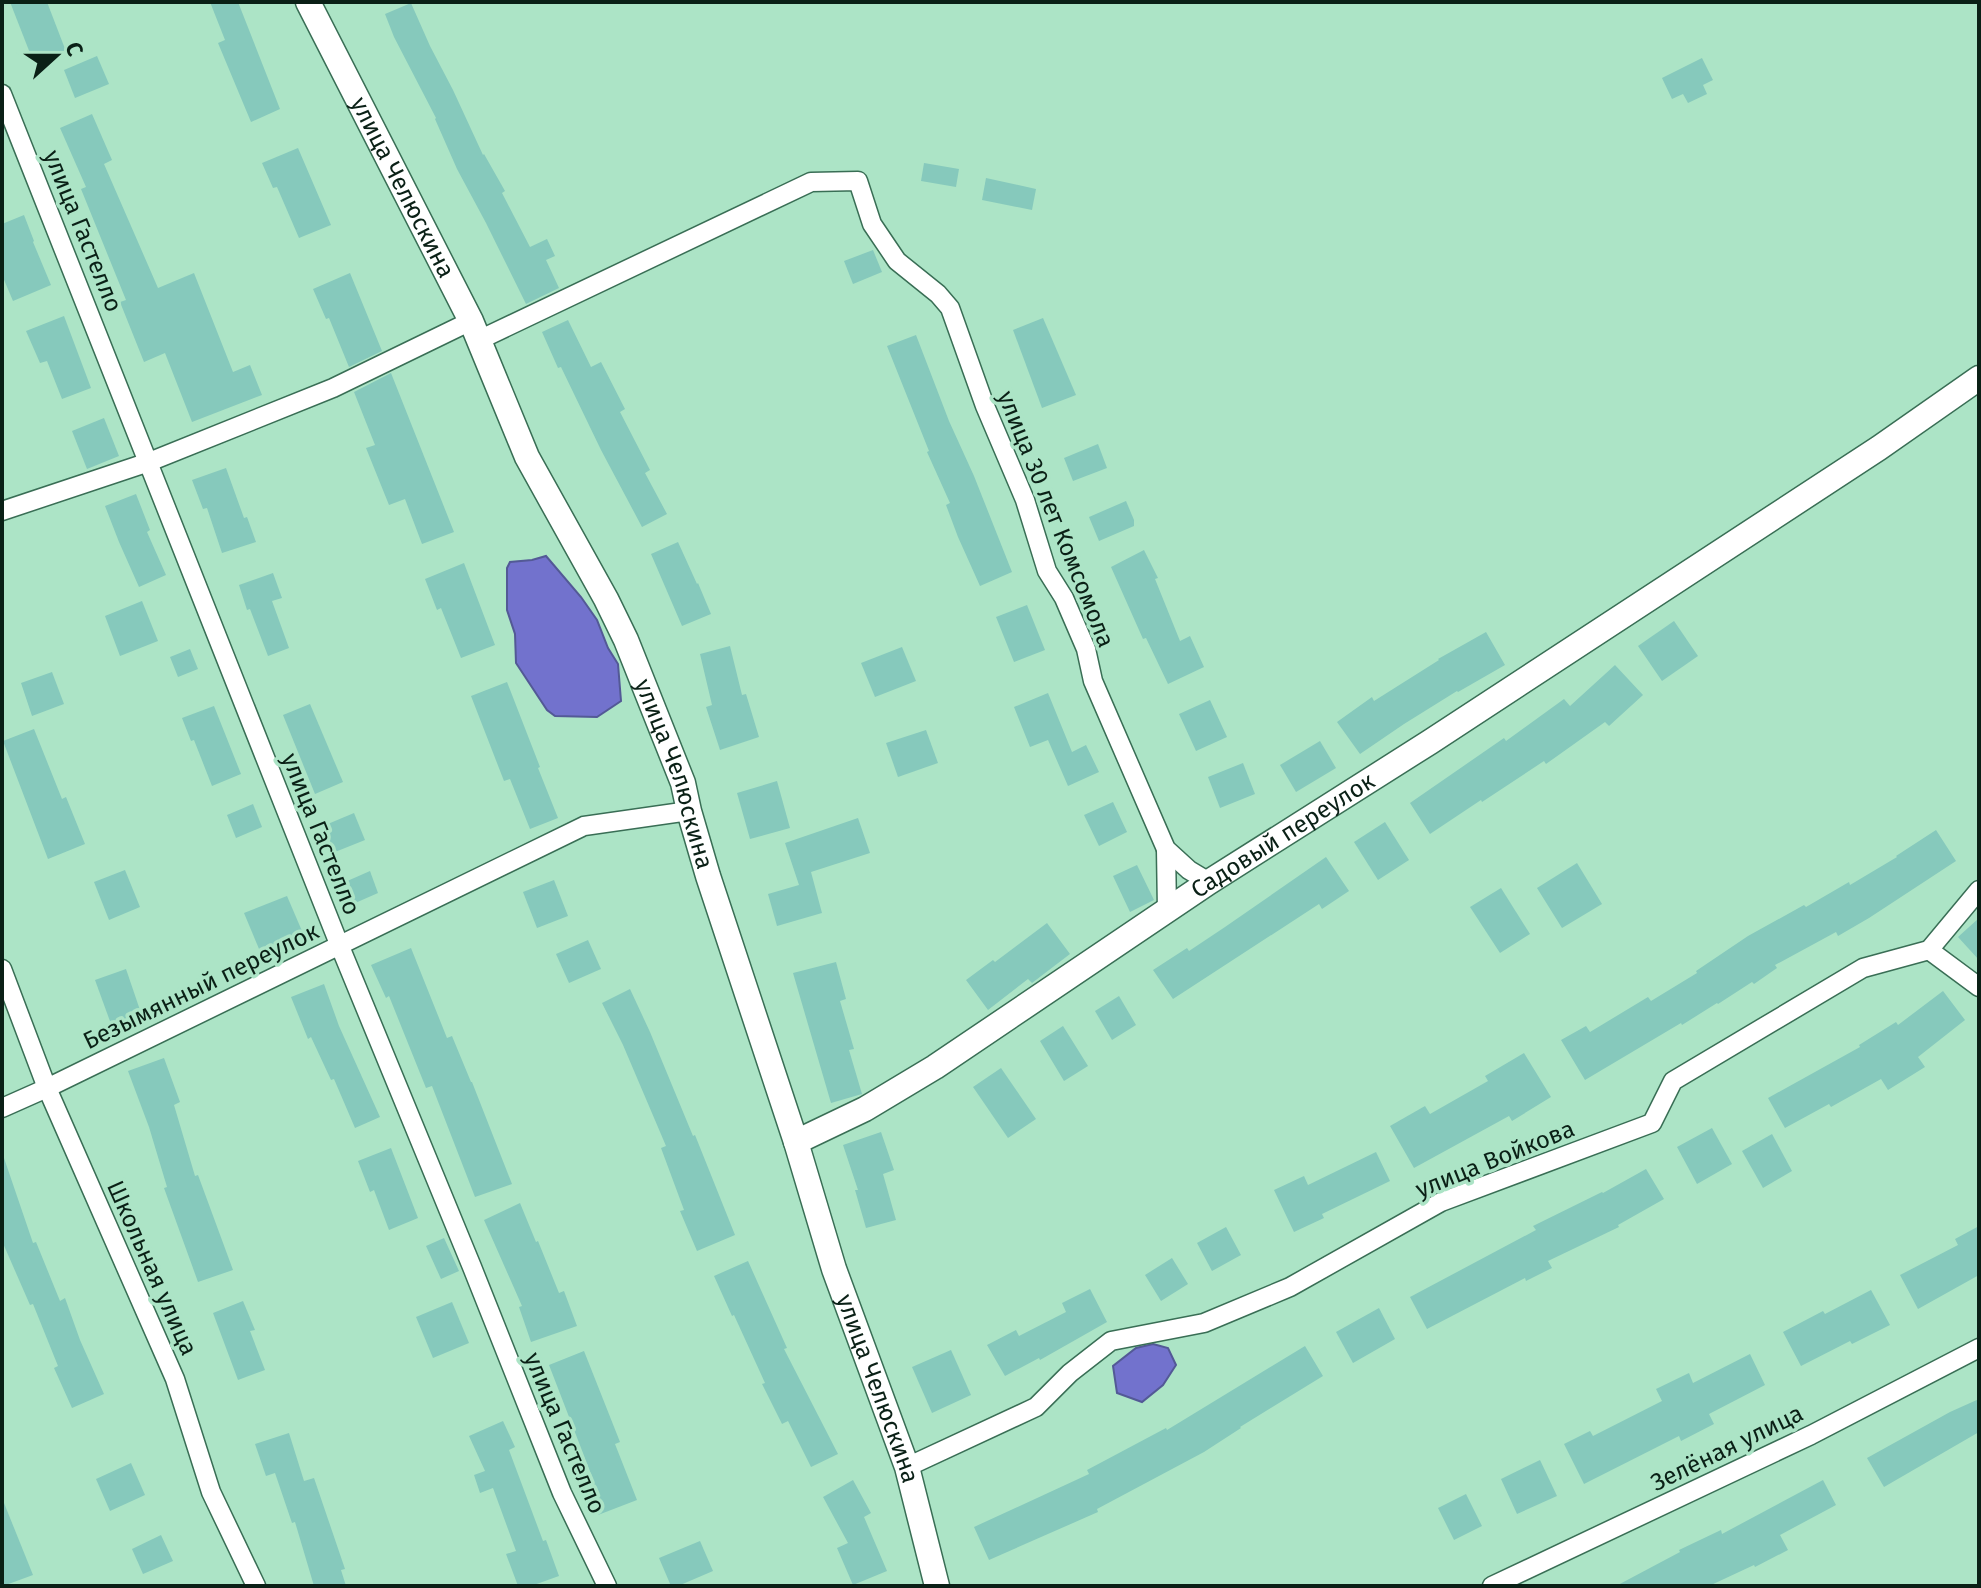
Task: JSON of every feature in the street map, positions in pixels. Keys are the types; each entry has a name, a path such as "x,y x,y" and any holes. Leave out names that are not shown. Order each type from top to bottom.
{"street":[{"name":"улица Челюскина","path":"308,2 475,330 527,457 626,640 683,783 708,876 796,1142 834,1269 907,1467 937,1586"},
{"name":"улица Гастелло","path":"2,94 339,944 562,1493 607,1586"},
{"name":"улица 30 лет Комсомола","path":"475,330 811,182 858,181 872,224 897,261 938,294 950,308 985,406 1025,500 1047,571 1064,598 1086,649 1093,681 1166,849 1167,911"},
{"path":"2,511 149,462 475,330"},
{"name":"Садовый переулок","path":"796,1142 865,1109 935,1067 1209,882 1765,523 1979,378"},
{"name":"Безымянный переулок","path":"2,1108 584,826 689,811"},
{"name":"улица 30 лет Комсомола","path":"1166,849 1189,870 1209,882"},
{"path":"1979,890 1929,950 1979,987"},
{"name":"улица Войкова","path":"907,1467 1036,1407 1070,1373 1111,1341 1204,1323 1290,1287 1441,1202 1652,1123 1673,1081 1863,968 1929,950"},
{"name":"Школьная улица","path":"2,969 47,1088 175,1379 211,1492 256,1586"},
{"name":"Зелёная улица","path":"1492,1586 1811,1435 1979,1348"}],"shaded area":[{"path":"546,556 597,620 618,664 621,701 597,717 555,716 547,710 516,663 515,634 507,610 507,568 510,562"},
{"path":"1153,1344 1168,1348 1176,1365 1163,1385 1142,1402 1117,1393 1113,1366 1136,1348"}],"building":[{"path":"10,2 47,2 67,54 35,66"},
{"path":"210,2 238,2 280,109 251,122 218,43 225,40"},
{"path":"411,3 530,247 547,239 555,256 546,260 559,288 526,304 457,169 436,118 385,14"},
{"path":"97,56 109,84 75,98 64,70"},
{"path":"1702,58 1713,80 1703,85 1707,94 1688,103 1683,94 1672,99 1662,78"},
{"path":"92,114 112,160 104,164 158,288 194,273 233,372 250,365 262,395 192,422 165,353 144,362 120,302 126,300 81,189 86,187 60,128"},
{"path":"298,148 331,225 299,238 277,187 273,188 262,163"},
{"path":"924,163 959,169 956,187 921,181"},
{"path":"986,178 1036,189 1032,210 982,200"},
{"path":"24,215 51,285 13,301 2,275 2,224"},
{"path":"873,250 882,272 853,284 844,261"},
{"path":"350,273 382,351 349,367 313,289"},
{"path":"64,316 91,388 62,399 47,361 40,363 26,331"},
{"path":"1043,318 1076,395 1042,408 1013,330"},
{"path":"568,320 591,367 601,362 625,409 620,412 650,470 645,473 667,514 642,527 542,332"},
{"path":"916,335 1012,572 980,586 958,537 946,505 950,503 887,346"},
{"path":"391,373 454,532 422,544 405,499 389,505 366,448 375,445 354,392"},
{"path":"104,418 119,456 87,469 72,431"},
{"path":"1098,444 1107,468 1073,481 1064,458"},
{"path":"226,468 256,542 222,553 207,508 203,509 192,480"},
{"path":"136,494 150,530 147,532 166,575 139,587 105,506"},
{"path":"1126,501 1134,526 1099,541 1089,517"},
{"path":"678,542 711,614 682,626 651,554"},
{"path":"1144,550 1158,578 1155,579 1180,641 1190,636 1204,667 1168,684 1146,638 1143,639 1111,567"},
{"path":"464,563 495,645 461,658 441,608 437,610 425,579"},
{"path":"273,573 282,598 272,601 289,648 268,656 239,585"},
{"path":"142,601 158,641 120,656 105,616"},
{"path":"1027,605 1045,650 1014,662 996,617"},
{"path":"1674,621 1698,656 1662,681 1638,646"},
{"path":"1486,632 1505,665 1457,691 1360,754 1337,722 1372,697 1374,701"},
{"path":"730,646 742,695 746,694 759,737 720,750 706,707 712,705 700,654"},
{"path":"902,647 916,681 875,697 861,663"},
{"path":"190,649 198,669 178,677 170,657"},
{"path":"1615,665 1643,695 1609,726 1605,722 1546,764 1544,761 1430,834 1410,803 1564,699 1570,706"},
{"path":"52,672 64,704 32,716 21,683"},
{"path":"507,682 558,818 530,829 510,779 504,781 471,696"},
{"path":"1048,693 1072,752 1086,745 1099,772 1068,786 1048,740 1030,747 1014,707"},
{"path":"1210,700 1227,737 1196,751 1179,714"},
{"path":"310,704 343,782 315,794 283,715"},
{"path":"214,706 241,774 212,786 182,718"},
{"path":"34,729 62,799 66,797 85,844 48,859 3,741"},
{"path":"926,730 938,763 898,777 886,743"},
{"path":"1320,741 1336,768 1296,792 1280,765"},
{"path":"1243,763 1255,794 1220,808 1208,777"},
{"path":"777,781 790,828 750,839 737,793"},
{"path":"1113,802 1127,832 1099,846 1084,815"},
{"path":"253,804 262,827 236,838 227,815"},
{"path":"354,813 365,840 335,852 323,826"},
{"path":"858,818 870,853 811,872 822,913 777,926 768,894 799,885 785,843"},
{"path":"1385,822 1409,860 1378,880 1354,842"},
{"path":"1936,830 1956,861 1869,918 1775,965 1777,968 1754,984 1752,982 1585,1080 1561,1040 1586,1026 1590,1032 1648,997 1651,1001 1748,936 1849,882 1850,885"},
{"path":"1326,857 1349,891 1322,909 1319,904 1173,999 1153,970 1187,948 1189,951"},
{"path":"1577,863 1602,904 1562,928 1537,888"},
{"path":"1137,865 1154,900 1130,912 1113,876"},
{"path":"125,870 140,907 109,920 94,882"},
{"path":"370,871 378,893 353,904 345,882"},
{"path":"554,880 568,916 537,928 523,892"},
{"path":"1501,888 1530,934 1500,953 1470,907"},
{"path":"287,896 305,938 262,956 244,913"},
{"path":"1979,918 1979,960 1958,937"},
{"path":"1047,923 1070,954 1032,983 1028,979 988,1010 966,980"},
{"path":"588,940 601,969 569,983 556,954"},
{"path":"411,948 447,1038 452,1036 472,1082 512,1184 475,1197 432,1086 426,1088 389,996 386,998 371,965"},
{"path":"836,962 846,999 840,1001 854,1049 849,1050 862,1094 831,1103 793,973"},
{"path":"126,969 141,1013 111,1024 95,980"},
{"path":"324,984 339,1026 380,1117 355,1128 334,1079 331,1080 311,1037 308,1039 291,997"},
{"path":"630,989 695,1135 735,1235 697,1251 680,1211 684,1210 661,1148 666,1146 602,1003"},
{"path":"1943,991 1965,1020 1918,1057 1925,1067 1888,1090 1881,1079 1785,1128 1768,1098 1860,1047 1896,1022 1898,1025"},
{"path":"1119,996 1136,1025 1112,1040 1095,1011"},
{"path":"1063,1026 1088,1066 1064,1081 1040,1041"},
{"path":"1524,1053 1551,1097 1512,1121 1509,1116 1414,1168 1390,1126 1425,1106 1430,1114 1488,1081 1485,1076"},
{"path":"164,1058 180,1102 174,1105 195,1176 198,1175 233,1270 198,1282 164,1188 167,1187 149,1127 128,1071"},
{"path":"1001,1068 1036,1119 1008,1138 973,1087"},
{"path":"1712,1128 1732,1164 1697,1184 1677,1147"},
{"path":"881,1132 894,1170 883,1174 896,1220 866,1228 855,1190 858,1190 843,1145"},
{"path":"1772,1134 1792,1171 1763,1188 1742,1151"},
{"path":"391,1148 418,1218 389,1230 374,1190 370,1192 358,1161"},
{"path":"1376,1152 1390,1181 1322,1214 1324,1218 1294,1232 1274,1190 1304,1176 1308,1185"},
{"path":"2,1158 33,1243 36,1242 60,1301 65,1298 104,1394 72,1408 54,1368 58,1366 33,1304 30,1305 2,1241"},
{"path":"1646,1169 1664,1199 1619,1227 1548,1261 1552,1268 1526,1281 1525,1278 1427,1329 1410,1297 1536,1230 1533,1226"},
{"path":"520,1203 559,1293 564,1291 577,1326 531,1342 519,1307 522,1306 484,1220"},
{"path":"1979,1226 1979,1275 1918,1309 1900,1275 1958,1245 1955,1239"},
{"path":"1226,1227 1241,1255 1212,1271 1197,1243"},
{"path":"444,1238 459,1271 441,1279 426,1246"},
{"path":"1172,1258 1188,1284 1161,1301 1145,1275"},
{"path":"748,1261 787,1348 784,1349 838,1454 811,1467 788,1421 782,1424 714,1276"},
{"path":"1090,1289 1107,1322 1005,1376 987,1345 1016,1330 1019,1336 1066,1312 1062,1303"},
{"path":"1871,1290 1890,1325 1801,1366 1783,1332"},
{"path":"243,1301 255,1330 250,1331 265,1370 238,1380 213,1313"},
{"path":"452,1302 469,1343 433,1358 416,1317"},
{"path":"1379,1308 1395,1339 1353,1363 1336,1332"},
{"path":"1305,1346 1323,1376 1204,1452 1097,1509 1098,1512 989,1560 974,1527 1089,1474 1087,1470 1167,1430"},
{"path":"951,1350 971,1395 932,1413 912,1367"},
{"path":"584,1351 620,1442 615,1444 637,1500 598,1515 586,1482 593,1479 549,1365"},
{"path":"1750,1354 1765,1385 1709,1414 1714,1424 1681,1441 1679,1436 1584,1484 1564,1444 1590,1431 1593,1436 1662,1401 1656,1389 1689,1373 1693,1383"},
{"path":"1979,1399 1979,1432 1884,1487 1867,1458"},
{"path":"503,1421 515,1447 509,1450 559,1576 531,1586 518,1586 506,1554 516,1551 493,1488 480,1493 474,1475 485,1471 469,1436"},
{"path":"289,1433 304,1481 314,1478 345,1569 341,1570 346,1586 314,1586 295,1522 292,1523 275,1473 266,1476 255,1444"},
{"path":"1540,1460 1557,1496 1517,1514 1501,1479"},
{"path":"131,1463 145,1495 110,1511 96,1479"},
{"path":"853,1480 871,1513 864,1517 887,1571 853,1585 837,1548 848,1543 823,1497"},
{"path":"1823,1480 1836,1505 1780,1535 1788,1550 1755,1567 1709,1586 1616,1586 1679,1550 1721,1530 1722,1534"},
{"path":"1466,1494 1482,1526 1454,1540 1438,1508"},
{"path":"2,1498 33,1575 3,1586 2,1586"},
{"path":"161,1535 173,1561 143,1574 132,1549"},
{"path":"700,1541 713,1571 671,1586 659,1558"}]}
